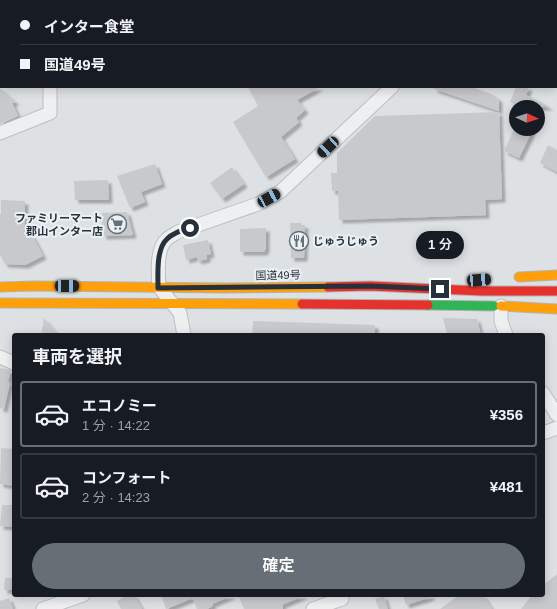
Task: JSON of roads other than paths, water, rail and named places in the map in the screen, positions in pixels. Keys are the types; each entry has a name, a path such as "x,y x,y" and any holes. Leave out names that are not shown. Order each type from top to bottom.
{"highway":[{"path":"513,278 557,275"},
{"path":"370,286 457,281"},
{"name":"国道49号","path":"0,287 51,286 158,288 370,286 557,291"},
{"path":"0,302 172,302 557,306"},
{"path":"501,306 557,309"}],"street":[{"path":"0,133 50,113 50,88"},
{"path":"184,333 180,312 158,288 159,257 162,247 167,239 178,232 258,204 280,192 391,88"},
{"path":"501,306 501,321 505,333"},
{"path":"0,357 12,362"},
{"path":"545,396 557,415"},
{"path":"545,433 557,428"},
{"path":"42,609 77,597"},
{"path":"313,609 343,601"}],"place":[{"name":"ファミリーマート 郡山インター店","path":"117,224"},
{"name":"じゅうじゅう","path":"299,241"}]}
